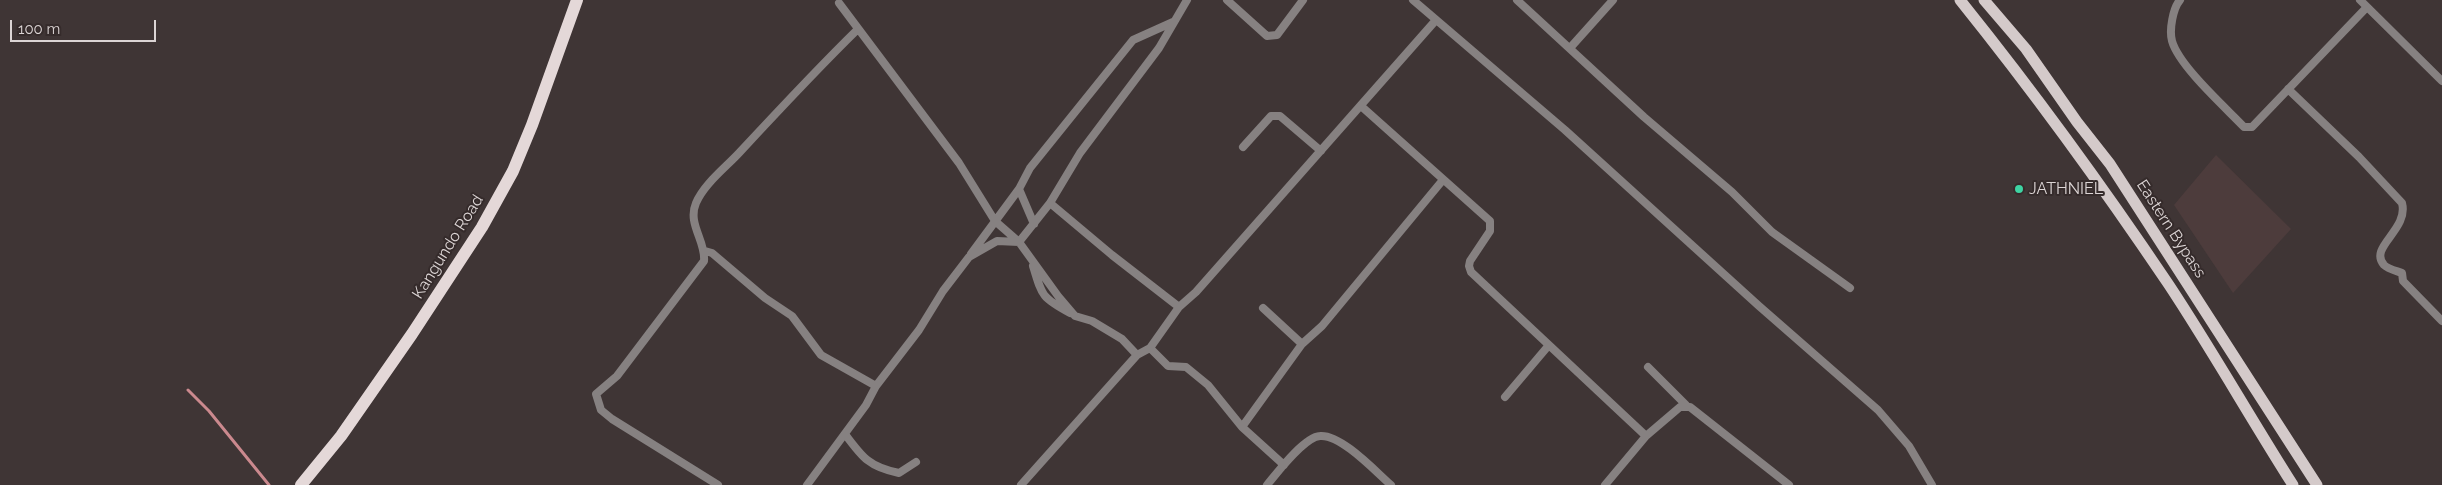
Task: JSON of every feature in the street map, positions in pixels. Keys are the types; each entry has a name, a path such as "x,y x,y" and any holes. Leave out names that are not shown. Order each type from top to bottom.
{"highway":[{"name":"Kangundo Road","path":"301,485 346,428 412,334 482,227 513,171 532,125 577,0"}],"main road":[{"name":"Eastern Bypass","path":"1960,0 2065,134 2126,222 2170,287 2293,485"},
{"name":"Eastern Bypass","path":"1984,0 2026,49 2077,122 2110,164 2317,485"}],"street":[{"path":"1019,242 1050,203 1080,153 1160,48 1187,0"},
{"path":"1227,0 1267,36 1273,37 1303,0"},
{"path":"1413,0 1564,130 1758,306 1878,410 1909,446 1932,485"},
{"path":"1517,0 1644,117 1732,192 1772,232 1850,288"},
{"path":"1570,48 1613,0"},
{"path":"2180,0 2172,20 2171,40 2193,73 2244,127 2252,127 2367,7"},
{"path":"2360,0 2442,80"},
{"path":"839,1 959,163 995,221 1019,242 1075,316"},
{"path":"1021,485 1137,355 1150,348 1179,307 1196,292 1436,20"},
{"path":"807,485 866,405 876,386 919,330 943,291 1019,189 1030,168 1133,40 1173,22"},
{"path":"718,485 612,419 601,410 596,394 617,376 704,261 705,250 694,224 696,202 712,182 804,83 858,29"},
{"path":"2288,90 2359,157 2402,203 2404,211 2402,221 2381,249 2380,258 2385,266 2402,273 2403,281 2442,320"},
{"path":"1361,106 1490,221 1492,226 1468,266 1471,272 1646,436"},
{"path":"1243,147 1271,116 1280,116 1321,152"},
{"path":"1242,427 1302,344 1322,326 1442,180"},
{"path":"1019,189 1034,224"},
{"path":"1050,203 1112,255 1179,307"},
{"path":"969,257 997,241 1019,242"},
{"path":"705,250 712,253 766,298 792,316 821,355 876,386"},
{"path":"1032,259 1040,290 1048,301 1075,316 1092,321 1122,339 1137,355"},
{"path":"1262,308 1302,344"},
{"path":"1506,397 1549,345"},
{"path":"1150,348 1168,366 1186,367 1208,385 1242,427 1284,465"},
{"path":"1648,367 1686,405 1690,406 1789,485"},
{"path":"1605,485 1646,436 1680,407 1686,405"},
{"path":"845,434 866,461 880,470 899,473 916,462"},
{"path":"1267,485 1308,441 1319,436 1329,437 1348,447 1391,485"}],"shaded area":[{"path":"2216,155 2291,229 2233,293 2174,205"}],"waterway":[{"path":"188,390 209,411 269,485"}],"place":[{"name":"JATHNIEL","path":"2019,189"}]}
